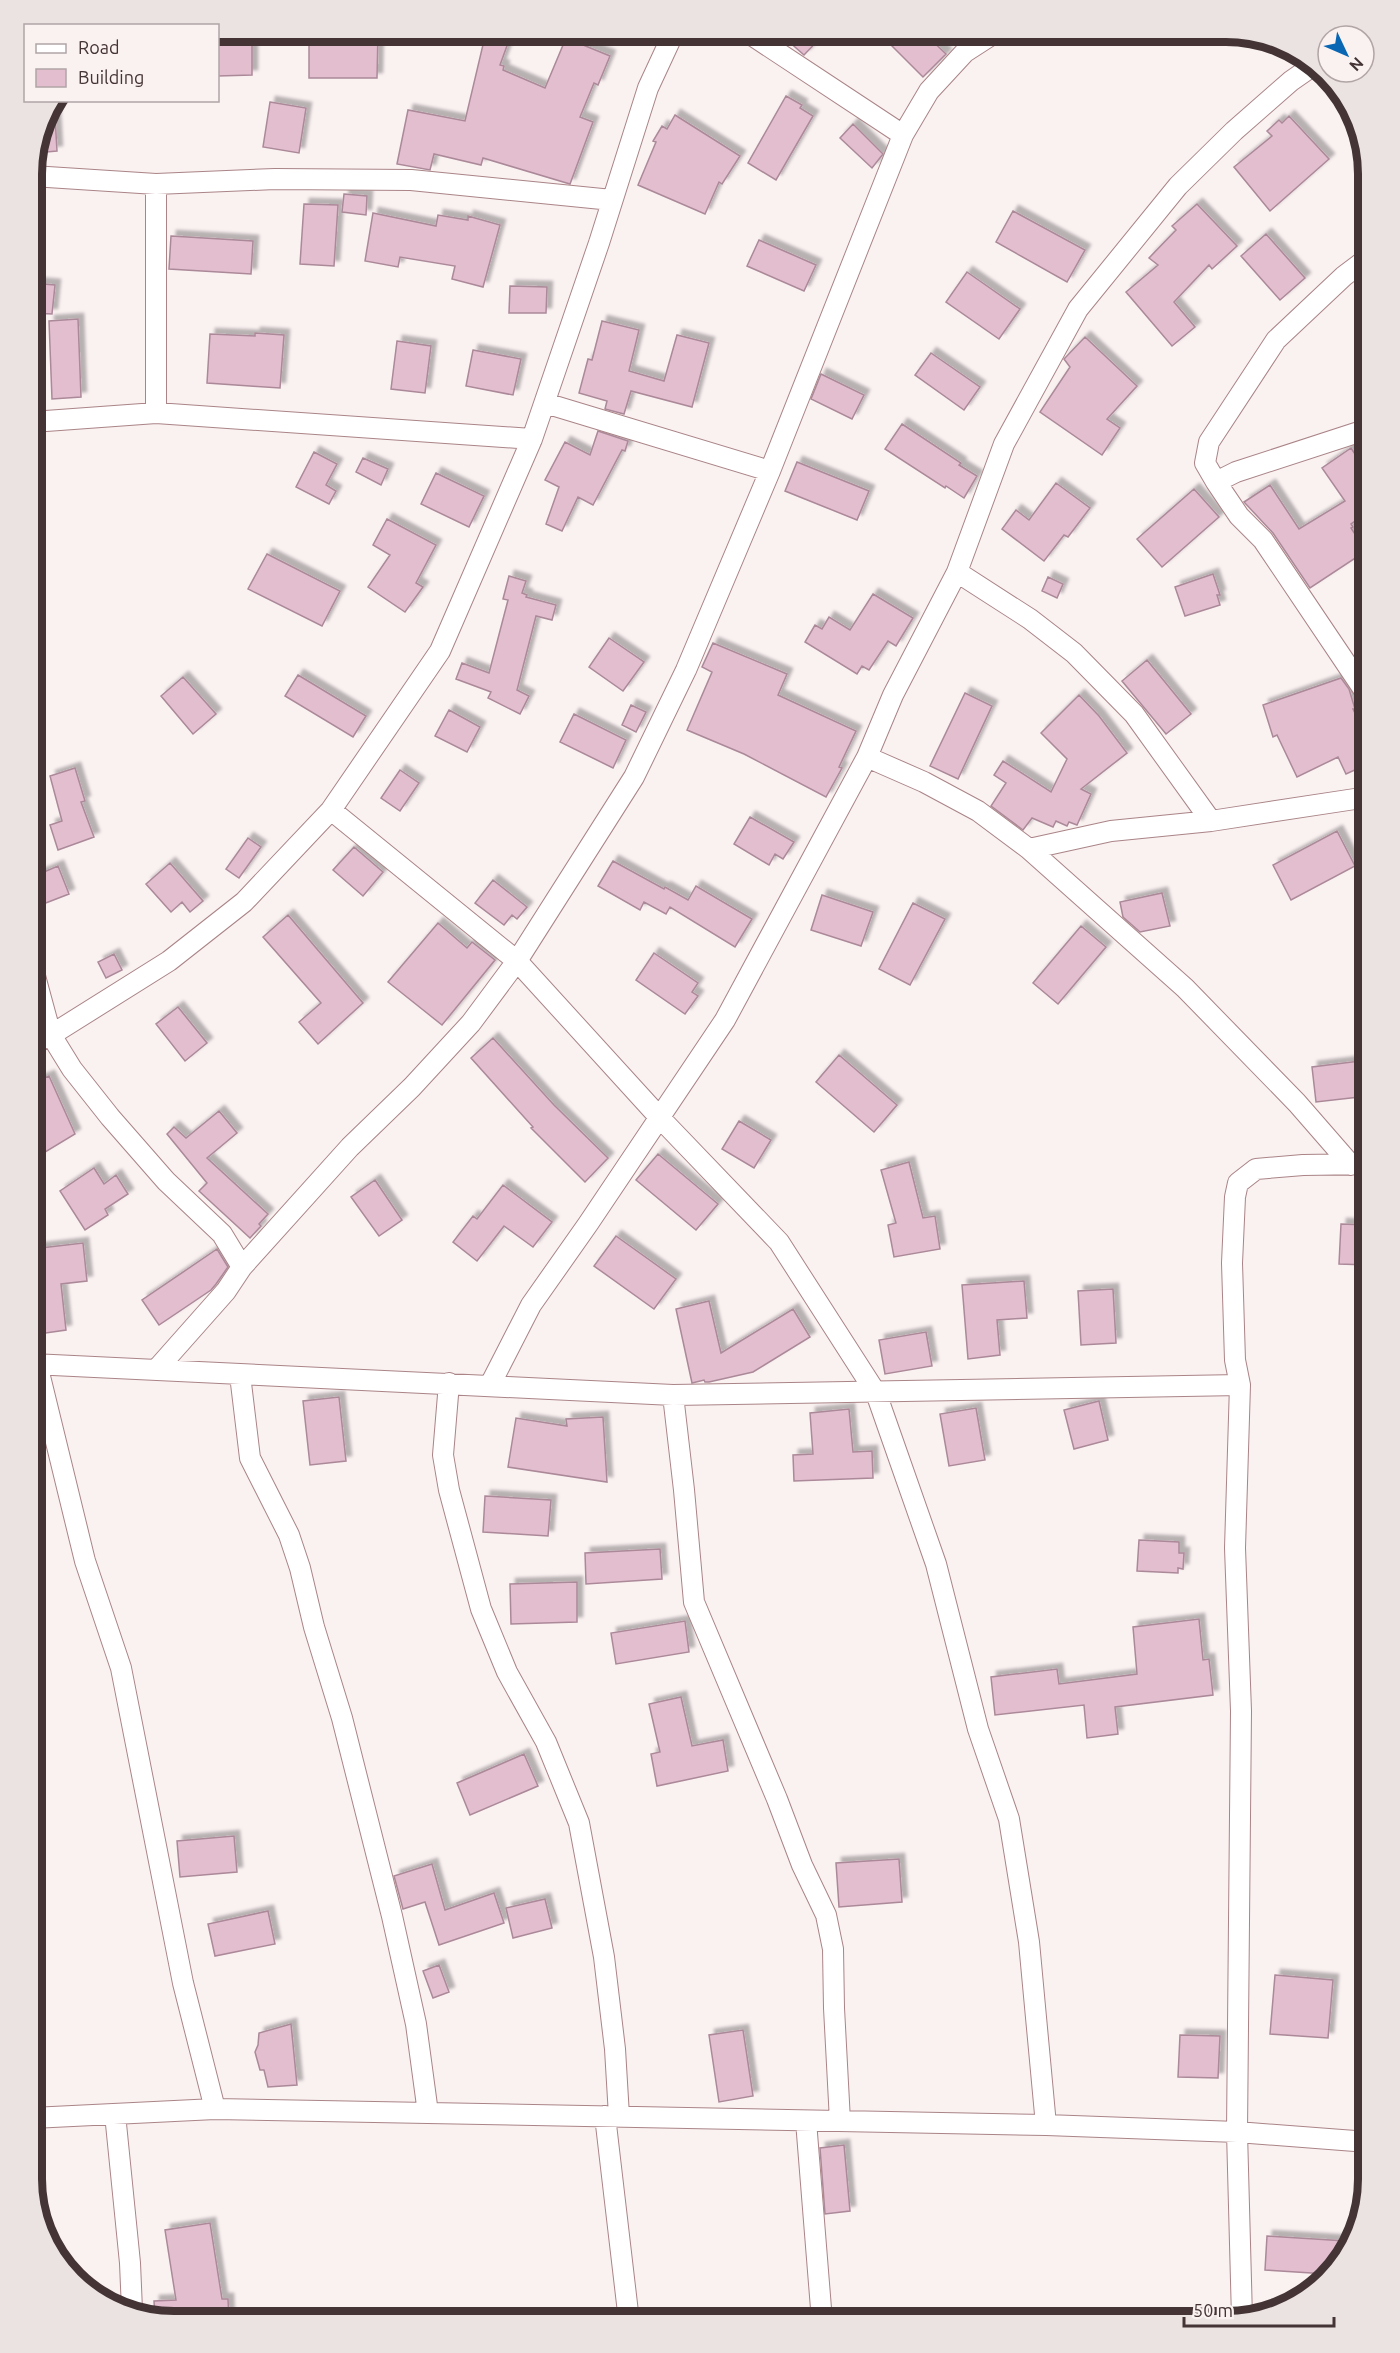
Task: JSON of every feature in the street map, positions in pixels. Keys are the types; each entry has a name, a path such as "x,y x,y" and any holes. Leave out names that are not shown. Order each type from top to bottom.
{"street":[{"path":"42,1039 169,961 244,902 331,810 440,651 532,439 648,88 669,42"},
{"path":"762,42 903,135"},
{"path":"156,1370 226,1291 242,1267 350,1147 412,1087 471,1023 517,961 634,777 686,670 770,471 903,135 929,91 965,52 980,42"},
{"path":"490,1385 531,1305 725,1020 867,757 893,695 957,572 1004,444 1078,309 1178,186 1234,131 1307,70"},
{"path":"42,177 156,184 275,179 411,180 612,200"},
{"path":"156,184 156,413"},
{"path":"1358,266 1276,340 1209,442 1205,463 1239,516 1263,540 1358,681"},
{"path":"545,403 770,471"},
{"path":"42,421 156,413 532,439"},
{"path":"1216,482 1236,472 1358,432"},
{"path":"957,572 1030,619 1074,653 1134,714 1211,821"},
{"path":"867,757 924,782 978,811 1029,849 1185,988 1358,1163"},
{"path":"1029,849 1111,831 1211,821 1358,799"},
{"path":"331,810 517,961 660,1118 779,1242 876,1393 936,1564 978,1729 1009,1819 1029,1942 1046,2125"},
{"path":"42,1002 51,1035 72,1069 166,1181 222,1234 242,1267"},
{"path":"1242,2310 1237,2132 1241,1712 1235,1548 1239,1385 1235,1360 1232,1263 1235,1197 1238,1183 1256,1169 1358,1165"},
{"path":"42,1364 673,1395 1239,1385"},
{"path":"240,1375 250,1458 297,1557 342,1718 392,1916 416,2024 428,2113"},
{"path":"449,1383 443,1455 448,1490 481,1609 507,1672 546,1742 579,1822 604,1957 615,2049 612,2116 628,2311"},
{"path":"42,1395 85,1561 121,1668 183,1983 215,2109"},
{"path":"673,1395 694,1602 777,1799 802,1865 826,1915 833,1949 840,2121"},
{"path":"42,2118 215,2109 612,2116 1046,2125 1237,2132 1358,2141"},
{"path":"115,2114 130,2263 132,2304"},
{"path":"806,2121 821,2311"}],"building":[{"path":"219,42 252,42 252,75 219,76"},
{"path":"309,42 378,42 377,78 309,78"},
{"path":"484,42 508,42 500,65 504,66 503,70 545,88 564,42 576,42 610,56 598,85 594,83 580,117 593,122 570,184 483,158 481,165 434,154 430,170 397,164 408,110 465,121"},
{"path":"789,42 816,42 804,55"},
{"path":"888,42 933,42 946,54 923,77"},
{"path":"786,96 802,105 800,108 813,116 776,180 748,163"},
{"path":"270,102 306,108 299,153 263,147"},
{"path":"675,115 740,156 722,184 719,182 705,214 638,185 656,142 653,141 662,126 667,129"},
{"path":"1289,116 1329,159 1270,211 1234,167 1272,136 1267,131 1279,120 1282,123"},
{"path":"55,117 57,151 44,152"},
{"path":"853,124 883,154 872,168 840,138"},
{"path":"344,194 367,196 366,215 342,212"},
{"path":"304,204 338,205 334,266 300,264"},
{"path":"1197,204 1237,246 1212,269 1209,265 1174,302 1195,327 1172,346 1126,292 1158,265 1149,258 1176,230 1172,226"},
{"path":"1013,211 1085,250 1067,282 996,242"},
{"path":"373,213 436,226 438,215 468,220 468,216 500,225 483,287 452,279 455,266 400,257 398,267 365,261"},
{"path":"1266,234 1305,278 1280,300 1241,256"},
{"path":"171,236 253,241 251,274 169,269"},
{"path":"759,240 816,265 804,291 747,266"},
{"path":"967,272 1020,309 999,339 946,302"},
{"path":"42,284 55,285 52,314 42,314"},
{"path":"510,286 547,287 546,313 509,313"},
{"path":"78,319 81,397 52,399 49,321"},
{"path":"602,321 639,330 629,371 664,381 677,335 709,343 692,407 631,391 624,414 605,409 607,401 579,393 588,359 592,360"},
{"path":"255,333 284,335 280,388 207,383 210,334 255,336"},
{"path":"1085,337 1137,386 1107,419 1120,428 1102,455 1040,412 1070,367 1064,359"},
{"path":"397,341 431,346 425,393 391,389"},
{"path":"473,350 521,359 513,395 466,386"},
{"path":"931,353 980,387 964,410 915,375"},
{"path":"821,374 864,395 852,419 811,399"},
{"path":"902,424 977,476 964,498 885,449"},
{"path":"598,431 628,441 625,451 622,450 593,505 578,497 562,531 546,524 559,487 545,480 565,442 590,455"},
{"path":"1351,448 1358,459 1358,519 1351,524 1353,527 1351,528 1358,539 1358,556 1310,588 1273,533 1244,502 1270,485 1299,529 1345,501 1322,468"},
{"path":"314,452 337,464 326,485 336,491 329,504 296,487"},
{"path":"363,458 388,469 381,485 356,472"},
{"path":"797,462 869,491 857,520 785,491"},
{"path":"436,473 484,496 469,527 421,504"},
{"path":"1056,483 1090,508 1068,537 1064,535 1044,561 1002,529 1016,510 1029,520"},
{"path":"1194,489 1219,517 1162,567 1137,539"},
{"path":"387,519 436,545 416,583 423,587 405,612 368,587 390,555 373,545"},
{"path":"267,554 340,591 322,626 248,589"},
{"path":"1213,574 1220,595 1217,595 1220,605 1185,616 1175,587"},
{"path":"509,576 526,581 522,593 527,595 526,597 556,605 552,620 536,616 517,690 529,696 520,714 488,698 491,692 456,679 462,663 489,673 508,600 503,599"},
{"path":"1048,577 1063,584 1057,598 1042,591"},
{"path":"873,594 913,618 896,646 888,641 869,670 862,666 857,674 805,642 815,625 822,629 829,617 850,630"},
{"path":"609,638 644,662 623,691 589,667"},
{"path":"713,643 787,674 778,695 856,731 839,767 842,768 826,797 744,754 687,730 712,672 702,667"},
{"path":"1147,660 1191,714 1166,734 1122,681"},
{"path":"298,675 366,716 353,737 285,696"},
{"path":"183,677 216,714 193,734 161,696"},
{"path":"1341,678 1349,689 1358,720 1358,769 1346,774 1338,757 1297,777 1277,735 1273,737 1263,705"},
{"path":"965,693 992,706 958,779 930,766"},
{"path":"1079,695 1099,716 1127,753 1081,789 1091,794 1077,825 1069,822 1067,826 1056,821 1053,827 1032,818 1023,830 991,806 1006,783 994,775 1003,761 1051,792 1067,759 1041,733"},
{"path":"631,705 646,712 636,732 622,725"},
{"path":"449,710 480,727 467,752 435,736"},
{"path":"574,714 626,740 613,768 560,742"},
{"path":"75,768 85,801 81,802 94,837 58,850 50,825 62,821 50,776"},
{"path":"400,770 419,783 400,811 381,798"},
{"path":"750,817 794,842 783,859 775,854 769,865 734,844"},
{"path":"1337,831 1355,866 1291,900 1273,865"},
{"path":"248,838 261,847 239,878 226,869"},
{"path":"354,847 383,872 363,896 333,870"},
{"path":"613,861 688,900 696,886 752,919 735,947 670,907 666,914 644,902 640,910 598,886"},
{"path":"170,863 203,901 190,912 182,902 171,912 146,884"},
{"path":"58,866 69,894 42,904 42,873"},
{"path":"493,880 527,907 517,919 512,915 504,925 475,903"},
{"path":"1162,893 1170,926 1140,932 1123,917 1120,902"},
{"path":"822,895 873,912 861,946 811,930"},
{"path":"913,903 945,919 910,985 879,969"},
{"path":"288,915 363,1003 318,1044 299,1022 321,1003 263,937"},
{"path":"438,923 467,948 472,942 495,960 442,1025 388,982"},
{"path":"1081,926 1106,947 1058,1004 1033,983"},
{"path":"654,953 698,983 692,992 698,996 685,1014 636,980"},
{"path":"114,954 122,970 106,978 98,962"},
{"path":"178,1007 207,1043 185,1061 156,1024"},
{"path":"493,1038 554,1105 608,1158 585,1182 531,1128 533,1127 471,1058"},
{"path":"839,1055 897,1105 874,1132 816,1082"},
{"path":"1358,1061 1358,1097 1316,1102 1312,1067"},
{"path":"49,1076 75,1134 42,1154 42,1079"},
{"path":"219,1111 237,1133 207,1158 268,1214 250,1238 199,1191 207,1183 167,1134 174,1127 186,1138"},
{"path":"739,1121 771,1140 754,1168 722,1149"},
{"path":"658,1154 718,1204 696,1230 636,1180"},
{"path":"909,1162 923,1218 935,1216 940,1249 894,1257 888,1225 896,1223 881,1170"},
{"path":"94,1168 104,1184 116,1175 128,1194 105,1209 108,1215 85,1230 60,1191"},
{"path":"375,1180 402,1220 379,1236 351,1197"},
{"path":"503,1185 552,1222 533,1247 504,1226 477,1261 453,1242 473,1216 477,1219"},
{"path":"1341,1224 1358,1225 1358,1265 1339,1264"},
{"path":"616,1236 676,1279 654,1309 594,1266"},
{"path":"83,1243 87,1281 61,1284 66,1330 42,1334 42,1248"},
{"path":"217,1249 228,1267 216,1284 211,1290 159,1325 142,1300"},
{"path":"1024,1281 1027,1318 997,1320 1000,1355 968,1359 962,1285"},
{"path":"1113,1289 1116,1343 1081,1345 1078,1291"},
{"path":"709,1301 721,1353 793,1309 810,1337 753,1372 709,1382 704,1380 692,1383 676,1309"},
{"path":"926,1332 932,1366 885,1374 879,1340"},
{"path":"339,1397 346,1461 310,1465 303,1401"},
{"path":"1099,1401 1108,1440 1074,1449 1064,1410"},
{"path":"976,1408 985,1460 949,1466 940,1414"},
{"path":"849,1409 853,1452 872,1451 873,1478 794,1481 793,1455 813,1454 810,1413"},
{"path":"603,1417 607,1482 508,1467 516,1418 567,1426 566,1419"},
{"path":"485,1496 551,1500 548,1536 483,1532"},
{"path":"1139,1540 1179,1542 1179,1553 1184,1553 1183,1569 1178,1568 1178,1573 1137,1571"},
{"path":"660,1549 662,1579 586,1584 585,1553"},
{"path":"577,1582 577,1622 511,1624 510,1584"},
{"path":"1199,1619 1203,1660 1209,1659 1213,1695 1115,1707 1118,1734 1087,1738 1084,1705 995,1715 991,1677 1057,1669 1059,1684 1137,1674 1133,1627"},
{"path":"685,1621 689,1652 616,1664 611,1633"},
{"path":"681,1697 692,1746 723,1740 728,1771 657,1786 651,1754 660,1752 649,1704"},
{"path":"524,1754 538,1786 470,1815 457,1783"},
{"path":"234,1836 237,1872 180,1877 177,1841"},
{"path":"899,1859 902,1902 839,1907 836,1863"},
{"path":"432,1864 445,1910 494,1893 504,1923 439,1945 425,1902 403,1909 394,1876"},
{"path":"545,1899 552,1928 513,1938 506,1908"},
{"path":"268,1911 275,1944 215,1956 208,1924"},
{"path":"439,1965 449,1992 433,1998 423,1971"},
{"path":"1275,1975 1333,1980 1328,2038 1270,2034"},
{"path":"291,2024 297,2085 268,2087 264,2070 260,2070 255,2052 259,2033"},
{"path":"743,2030 753,2096 719,2102 709,2035"},
{"path":"1180,2035 1220,2036 1218,2078 1178,2077"},
{"path":"844,2145 850,2211 825,2214 820,2148"},
{"path":"210,2223 222,2299 228,2299 229,2311 154,2309 154,2301 176,2300 165,2230"},
{"path":"1267,2236 1342,2241 1336,2253 1318,2273 1265,2270"}]}
